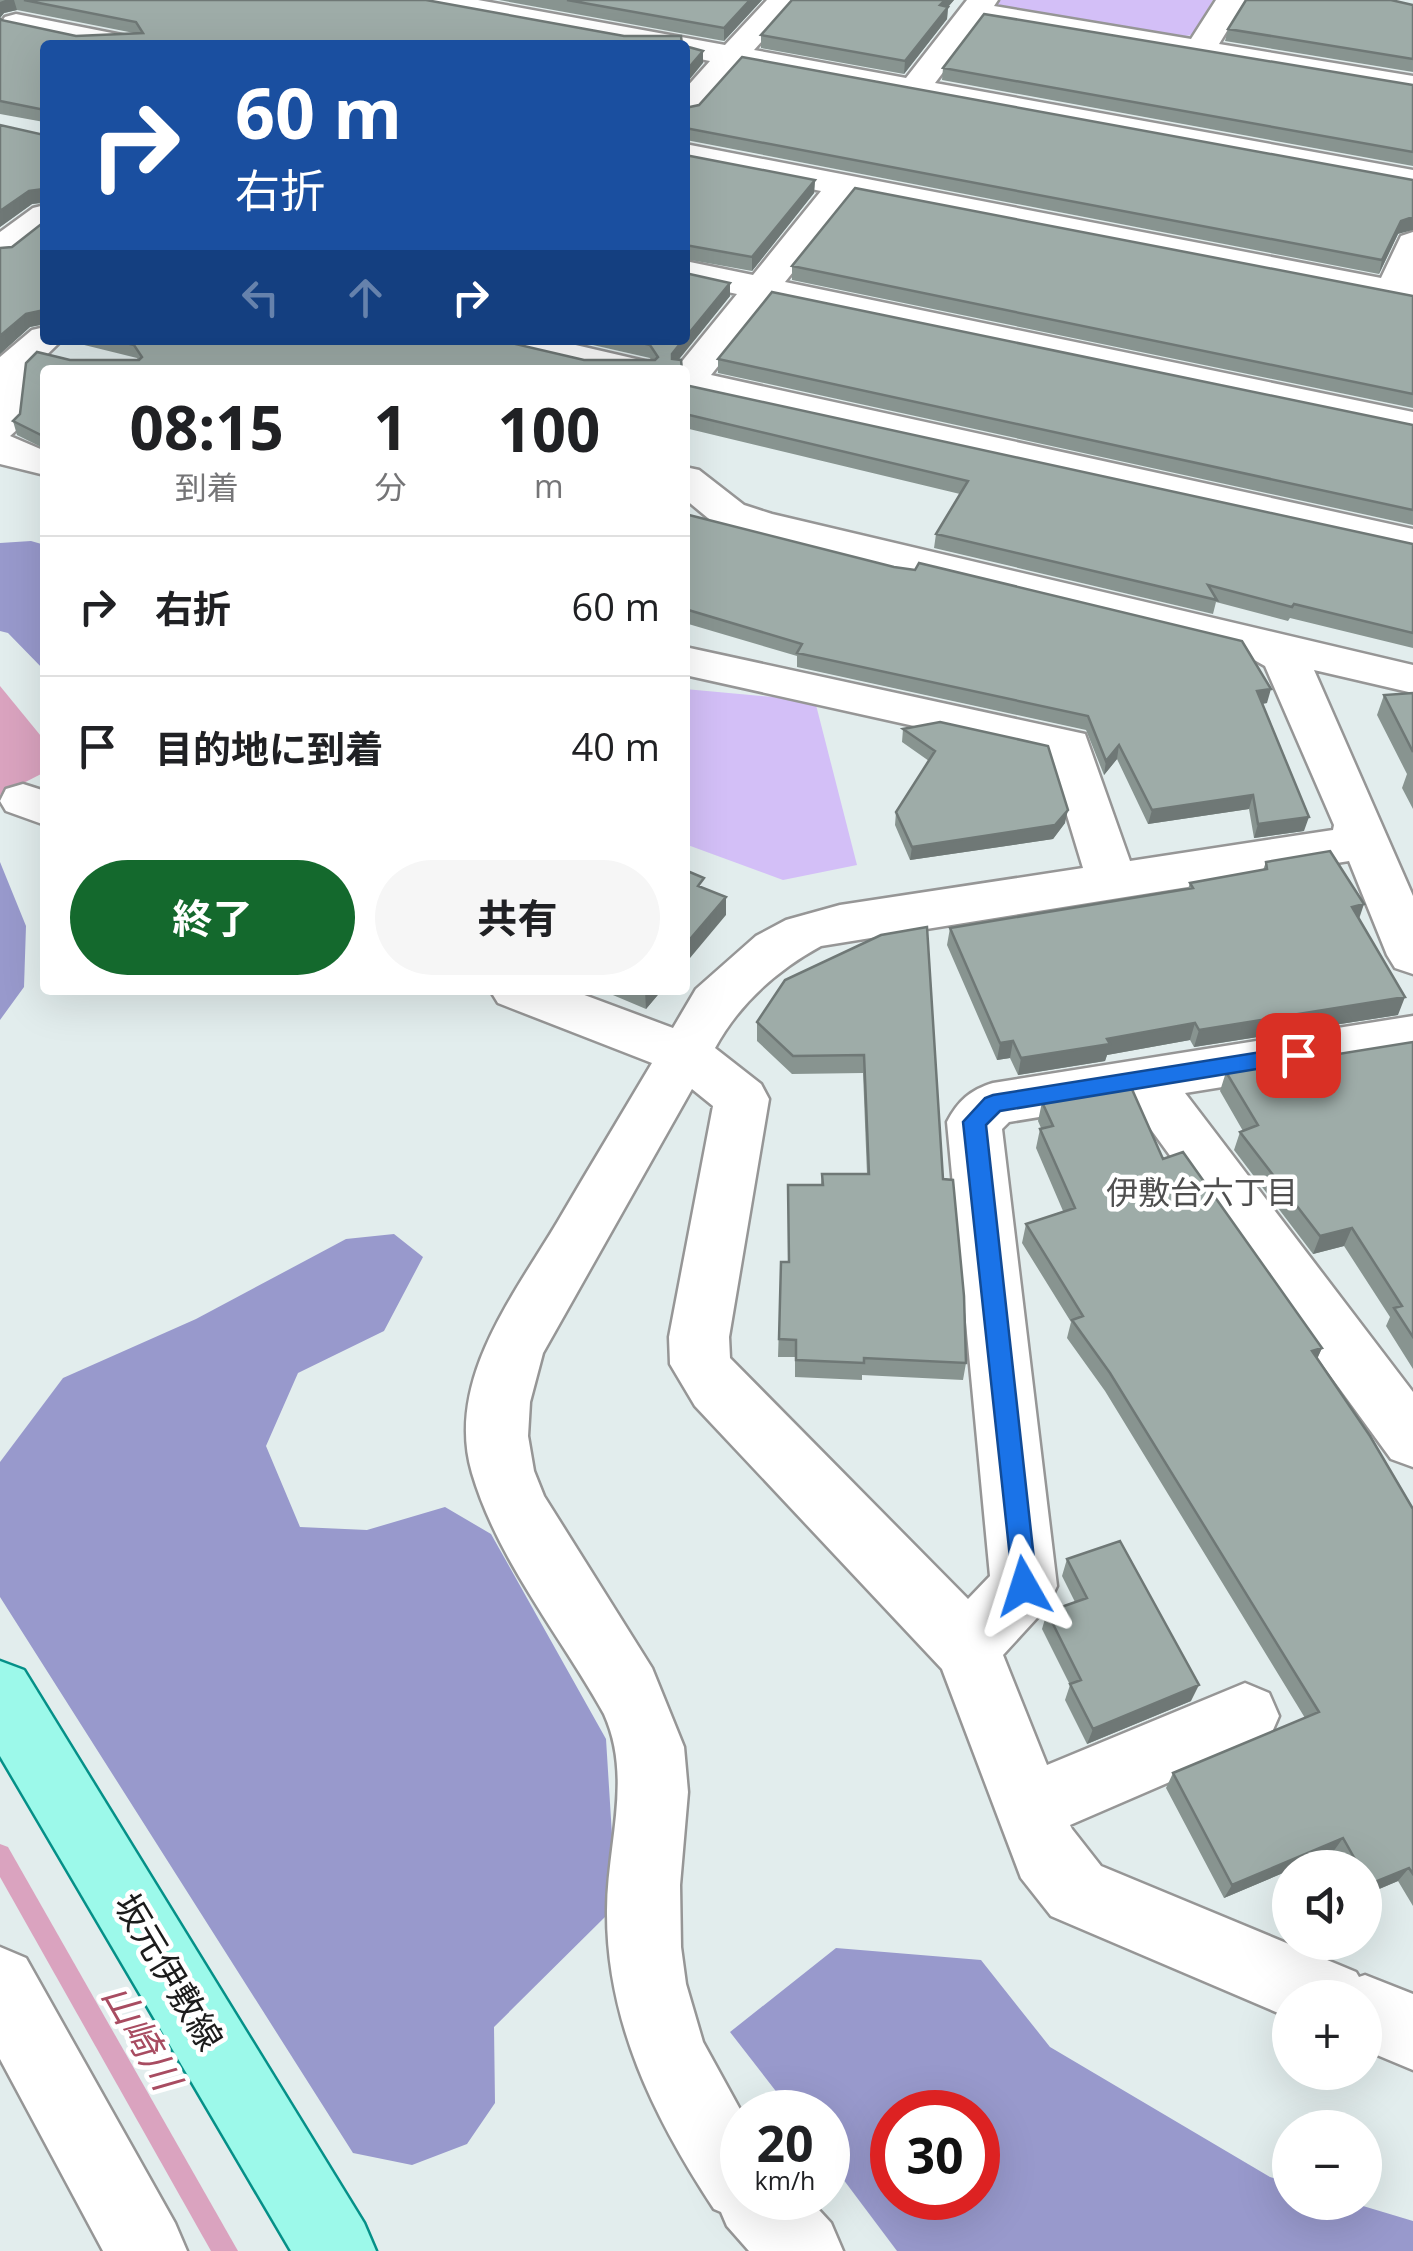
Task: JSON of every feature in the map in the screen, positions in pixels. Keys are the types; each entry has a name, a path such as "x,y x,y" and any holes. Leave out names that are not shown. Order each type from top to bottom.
{"main road":[{"name":"坂元伊敷線","path":"0,1693 336,2251"}],"street":[{"path":"429,0 648,40"},
{"path":"690,103 783,0"},
{"path":"1200,49 1231,0"},
{"path":"915,87 979,6 1413,86"},
{"path":"15,19 105,40"},
{"path":"690,48 1413,180"},
{"path":"690,155 1404,293 1413,243"},
{"path":"690,376 844,184"},
{"path":"0,248 40,219"},
{"path":"690,273 1413,424"},
{"path":"526,345 614,365"},
{"path":"0,427 6,371 49,348"},
{"path":"690,383 1413,542"},
{"path":"0,446 14,455 40,462"},
{"path":"690,485 707,508 1413,680"},
{"path":"1255,642 1272,649 1290,666 1413,955"},
{"path":"690,661 1069,745 1112,881"},
{"path":"720,2149 673,2070 646,1961 643,1907 654,1771 645,1728 622,1677 519,1513 502,1471 497,1436 501,1388 515,1347 714,1003 774,949 804,933 840,923 1350,844 1357,837 1358,825"},
{"path":"529,995 685,1054 742,1098 699,1337 700,1364 718,1388 948,1624 966,1648 1046,1853 1076,1891 1287,1980"},
{"path":"966,1648 1024,1586 974,1122 993,1104 1413,1036"},
{"path":"1144,1080 1413,1440"},
{"path":"1029,1806 1244,1716"},
{"path":"0,1984 146,2251"},
{"path":"1382,2019 1413,2032"},
{"path":"775,2220 804,2251"}],"shaded area":[{"path":"999,0 1213,0 1192,35 1172,38 1002,10"},
{"path":"0,543 40,544 40,666 8,633 0,631"},
{"path":"0,686 40,735 40,775 0,795"},
{"path":"690,689 815,701 857,865 783,880 690,846"},
{"path":"0,862 26,926 24,987 0,1020"},
{"path":"394,1234 423,1257 384,1331 298,1373 266,1446 300,1527 367,1530 445,1507 491,1534 606,1739 612,1835 607,1915 494,2027 495,2103 467,2144 412,2165 353,2153 0,1597 0,1462 63,1378 196,1319 346,1239"},
{"path":"836,1948 981,1960 1050,2047 1272,2178 1272,2220 1382,2220 1382,2212 1413,2221 1413,2251 897,2251 874,2220 1000,2220 1000,2090 870,2090 870,2215 850,2188 850,2090 775,2090 730,2032"}],"building":[{"path":"24,0 426,0 624,36 681,36 681,40 40,40 40,109 0,101 0,18 76,36 143,33 136,22"},
{"path":"567,0 750,0 724,28"},
{"path":"792,0 945,0 940,5 948,7 905,61 761,35"},
{"path":"1246,0 1391,0 1413,5 1413,59 1228,29"},
{"path":"984,14 1413,85 1413,152 943,68"},
{"path":"690,47 703,51 690,66"},
{"path":"742,57 1413,180 1413,217 1401,221 1382,260 690,129 690,107 699,105"},
{"path":"0,125 40,134 40,190 29,191 0,211"},
{"path":"690,156 815,180 752,257 690,246"},
{"path":"855,188 1413,296 1413,394 792,266"},
{"path":"40,225 40,311 26,314 0,336 0,248 12,247"},
{"path":"690,274 730,283 690,332"},
{"path":"772,292 1413,425 1413,510 718,359"},
{"path":"134,345 520,345 584,360 655,360 658,357 650,345 679,345 672,359 681,360 682,365 40,365 40,434 13,421 20,414 26,363 37,352 70,360 142,357"},
{"path":"690,386 1413,544 1413,633 1208,585 1217,600 936,534 968,481 690,415"},
{"path":"690,515 894,567 915,570 919,563 1242,641 1271,689 1257,691 1309,817 1258,824 1253,795 1152,810 1119,745 1106,761 1088,716 797,653 802,644 690,610"},
{"path":"1413,693 1413,752 1384,695"},
{"path":"940,722 1048,746 1068,810 1055,825 912,847 896,812 935,751 903,729"},
{"path":"1330,851 1364,904 1352,907 1405,997 1199,1030 1195,1023 1107,1039 1110,1044 1021,1058 1013,1041 1000,1043 950,928 1193,888 1190,883 1267,869 1266,862"},
{"path":"690,872 704,878 698,886 726,897 690,939"},
{"path":"927,927 943,1179 953,1180 966,1363 864,1358 864,1363 796,1360 796,1340 779,1339 781,1262 789,1262 788,1185 823,1185 822,1174 869,1174 864,1055 793,1056 757,1022 785,980 881,935"},
{"path":"1413,1042 1413,1337 1394,1308 1402,1306 1352,1228 1320,1236 1240,1132 1258,1125 1226,1072"},
{"path":"1131,1087 1163,1159 1183,1152 1322,1348 1312,1351 1370,1436 1413,1509 1413,1874 1409,1868 1382,1879 1382,1850 1350,1850 1343,1838 1315,1850 1272,1850 1272,1868 1232,1885 1173,1773 1319,1712 1110,1373 1072,1320 1083,1316 1026,1224 1075,1208 1040,1129 1053,1126 1042,1102"},
{"path":"1120,1541 1199,1685 1093,1729 1070,1684 1081,1680 1047,1612 1087,1598 1067,1559"}],"waterway":[{"name":"山崎川","path":"0,1855 225,2251"}],"district":[{"name":"伊敷台六丁目","path":"1202,1193"}],"route":[{"path":"1024,1586 974,1122 993,1104 1298,1055"}]}
